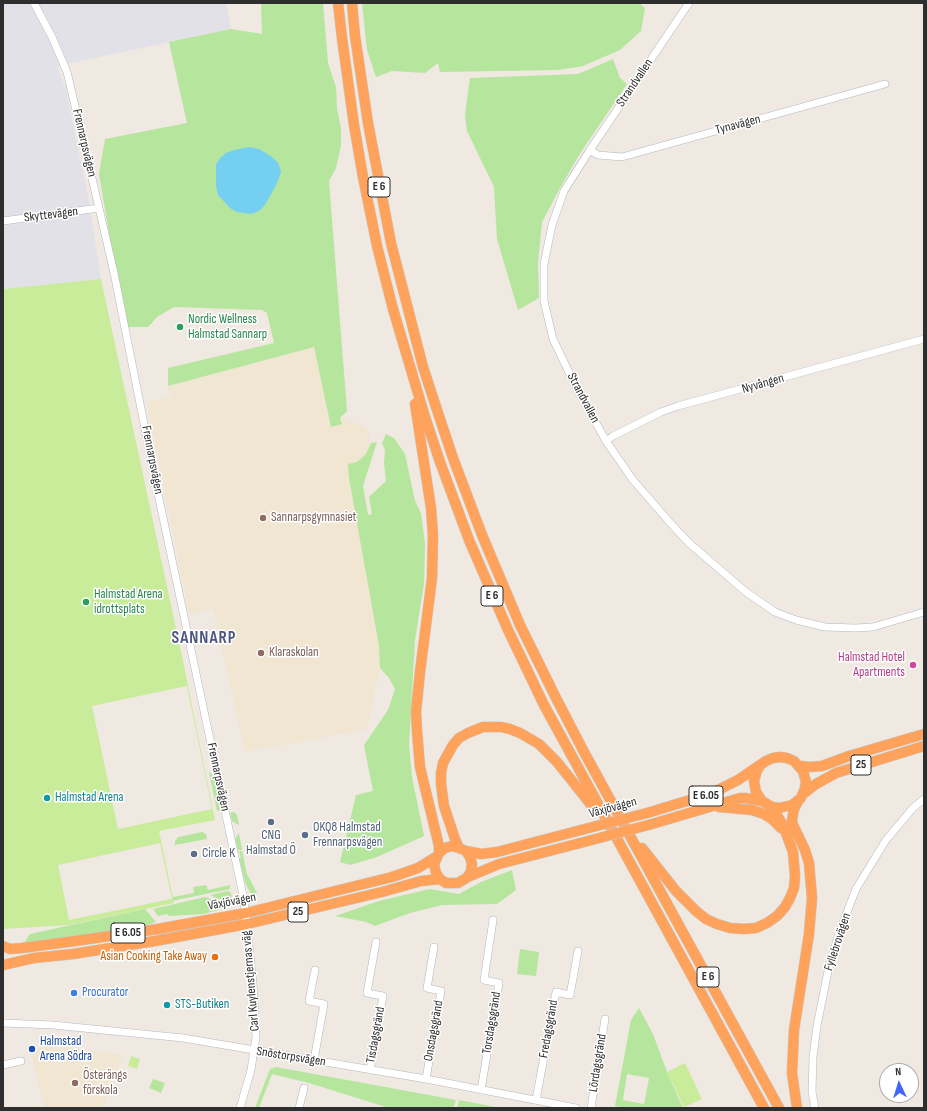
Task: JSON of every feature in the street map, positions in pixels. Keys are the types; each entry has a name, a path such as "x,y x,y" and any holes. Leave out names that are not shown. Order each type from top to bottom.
{"highway":[{"name":"E 6","path":"338,3 363,177 393,309 410,370 440,462 469,540 490,590 544,705 764,1108"},
{"name":"E 6","path":"352,3 368,123 391,243 421,359 453,458 482,535 520,625 557,700 780,1108"},
{"path":"410,370 431,508 433,536 432,578 420,672 416,712 416,731 420,767 438,839 438,855 434,867 440,879"},
{"path":"468,877 472,864 470,857 462,849 449,823 442,794 441,773 448,753 459,738 475,730 491,726 510,729 539,744 557,762 616,838"},
{"name":"Växjövägen","path":"772,807 762,801 740,798 652,824 499,864 454,884 446,883 440,879 421,881 382,892 246,918 22,948 10,949 3,947 5,958 3,965 34,958 73,954 155,941 246,918 392,878 418,868 448,847 481,854 497,852 647,813 710,794 738,780 766,761 780,757 794,761 800,766 809,768 822,766 849,756 924,734"},
{"name":"25","path":"800,798 816,784 836,773 924,746"},
{"path":"760,766 755,775 754,786 758,797 762,801"},
{"path":"797,1108 792,1073 794,1030 809,934 812,898 809,863 806,850 793,825 792,820 794,809 806,782 803,770 800,766"},
{"path":"772,807 786,808 800,798"},
{"path":"715,806 764,814 779,826 788,839"},
{"path":"624,825 686,902 706,918 717,924 730,928 756,928 777,916 785,907 794,888 795,876 792,852 783,825 772,807"}],"street":[{"name":"Frennarpsvägen","path":"34,3 52,37 67,72 99,208 114,273 157,489 244,900 246,918"},
{"name":"Strandvallen","path":"690,3 590,150 564,191 552,226 544,264 544,301 553,338 576,388 606,441 645,495 689,543 746,592 775,612 825,628 841,629 873,626 924,612"},
{"name":"Tynavägen","path":"590,150 598,154 622,157 885,84"},
{"name":"Skyttevägen","path":"3,221 99,208"},
{"name":"Nyvången","path":"606,441 661,412 678,406 924,339"},
{"name":"Fyllebrovägen","path":"815,1108 812,1092 813,1057 817,1026 828,971 839,933 856,889 886,840 913,808 924,799"},
{"name":"Carl Kuylenstjernas väg","path":"240,1108 255,1051 256,1018 246,918"},
{"name":"Torsdagsgränd","path":"482,1090 499,983 484,980 493,920"},
{"name":"Tisdagsgränd","path":"370,1070 383,996 366,993 376,942"},
{"name":"Onsdagsgränd","path":"426,1079 441,990 427,988 434,947"},
{"name":"Fredagsgränd","path":"536,1100 556,992 570,995 578,951"},
{"path":"314,1060 324,1004 310,1001 315,970"},
{"name":"Lördagsgränd","path":"591,1108 605,1019"},
{"name":"Snöstorpsvägen","path":"3,1023 53,1025 170,1036 426,1079 576,1108"},
{"path":"3,1066 20,1061"},
{"path":"299,1108 304,1088"}],"shaded area":[{"path":"3,3 226,3 231,29 57,66 66,90 88,196 101,279 3,289"},
{"name":"Sannarpsgymnasiet","path":"314,347 331,426 341,424 340,418 343,417 367,428 371,443 366,454 357,462 349,464 379,646 380,668 367,729 245,752 205,573 212,609 189,614 147,402 171,397 168,386"},
{"name":"Österängs förskola","path":"41,1044 123,1055 102,1108 45,1108 32,1057"}],"green space":[{"path":"261,3 323,3 328,63 336,87 337,109 341,128 341,146 336,168 329,181 347,411 340,418 342,424 331,427 314,347 168,386 168,368 274,343 267,313 262,310 174,307 157,317 148,327 128,327 110,239 99,174 105,139 187,123 169,42 231,29 262,34"},
{"path":"362,3 639,3 645,8 641,31 620,50 583,66 558,70 440,72 438,63 425,73 392,71 376,77 367,50"},
{"path":"613,59 620,78 627,84 581,152 542,222 538,262 539,298 518,310 497,239 494,187 467,131 465,115 470,78 578,74"},
{"name":"Halmstad Arena idrottsplats","path":"101,279 183,661 215,820 159,831 174,903 69,925 3,929 3,289","holes":["187,686 212,809 118,829 92,706","160,843 172,899 69,920 58,865"]},
{"path":"386,434 394,438 405,454 415,501 421,513 425,544 424,584 415,640 409,745 412,777 424,836 377,857 350,865 340,862 356,795 373,791 364,745 388,710 395,689 389,678 380,668 379,646 349,478 348,464 357,462 366,454 371,443 377,442 363,486 368,515 372,514 369,497 386,481 384,463 385,450 382,443"},
{"path":"209,772 214,776 221,810 217,811"},
{"path":"234,812 237,815 239,825 232,821 230,813"},
{"path":"202,832 206,834 207,839 175,845 175,841 178,837"},
{"path":"239,833 242,850 238,850 235,839"},
{"path":"239,851 242,851 247,874 257,893 251,894 245,882 239,858 241,858"},
{"path":"512,870 516,890 497,904 442,905 410,913 375,926 366,922 335,916 379,901 430,889 459,894 481,882"},
{"path":"206,885 208,890 230,885 230,889 79,920 194,893 193,887"},
{"path":"228,891 231,893 232,898 219,899 210,895"},
{"path":"205,897 220,902 222,909 204,914 169,916 167,914 158,916 153,909"},
{"path":"145,909 156,922 139,928 23,944 30,934"},
{"path":"520,949 539,952 536,976 517,974"},
{"path":"639,1008 653,1034 667,1072 683,1108 624,1108 615,1106 631,1020","holes":["627,1074 649,1078 644,1104 623,1100"]},
{"path":"131,1056 140,1059 137,1069 128,1066"},
{"path":"685,1063 702,1099 684,1107 667,1072"},
{"path":"276,1067 456,1100 453,1108 389,1108 309,1083 272,1074 259,1108 255,1108 270,1069"},
{"path":"153,1079 165,1083 161,1093 149,1088"},
{"path":"459,1100 501,1108 457,1108"}],"water":[{"path":"249,147 259,149 272,157 278,163 281,171 275,187 265,205 259,211 251,214 237,212 230,208 218,195 216,186 216,164 221,157 234,150"}],"place":[{"name":"Nordic Wellness Halmstad Sannarp","path":"180,327"},
{"name":"Sannarpsgymnasiet","path":"263,518"},
{"name":"Halmstad Arena idrottsplats","path":"86,602"},
{"name":"Klaraskolan","path":"261,653"},
{"name":"Halmstad Hotel Apartments","path":"913,665"},
{"name":"Halmstad Arena","path":"47,798"},
{"name":"CNG Halmstad Ö","path":"271,822"},
{"name":"OKQ8 Halmstad Frennarpsvägen","path":"305,835"},
{"name":"Circle K","path":"194,854"},
{"name":"Asian Cooking Take Away","path":"215,957"},
{"name":"Procurator","path":"74,993"},
{"name":"STS-Butiken","path":"167,1005"},
{"name":"Halmstad Arena Södra","path":"32,1049"},
{"name":"Österängs förskola","path":"75,1083"}],"district":[{"name":"SANNARP","path":"204,639"}]}
